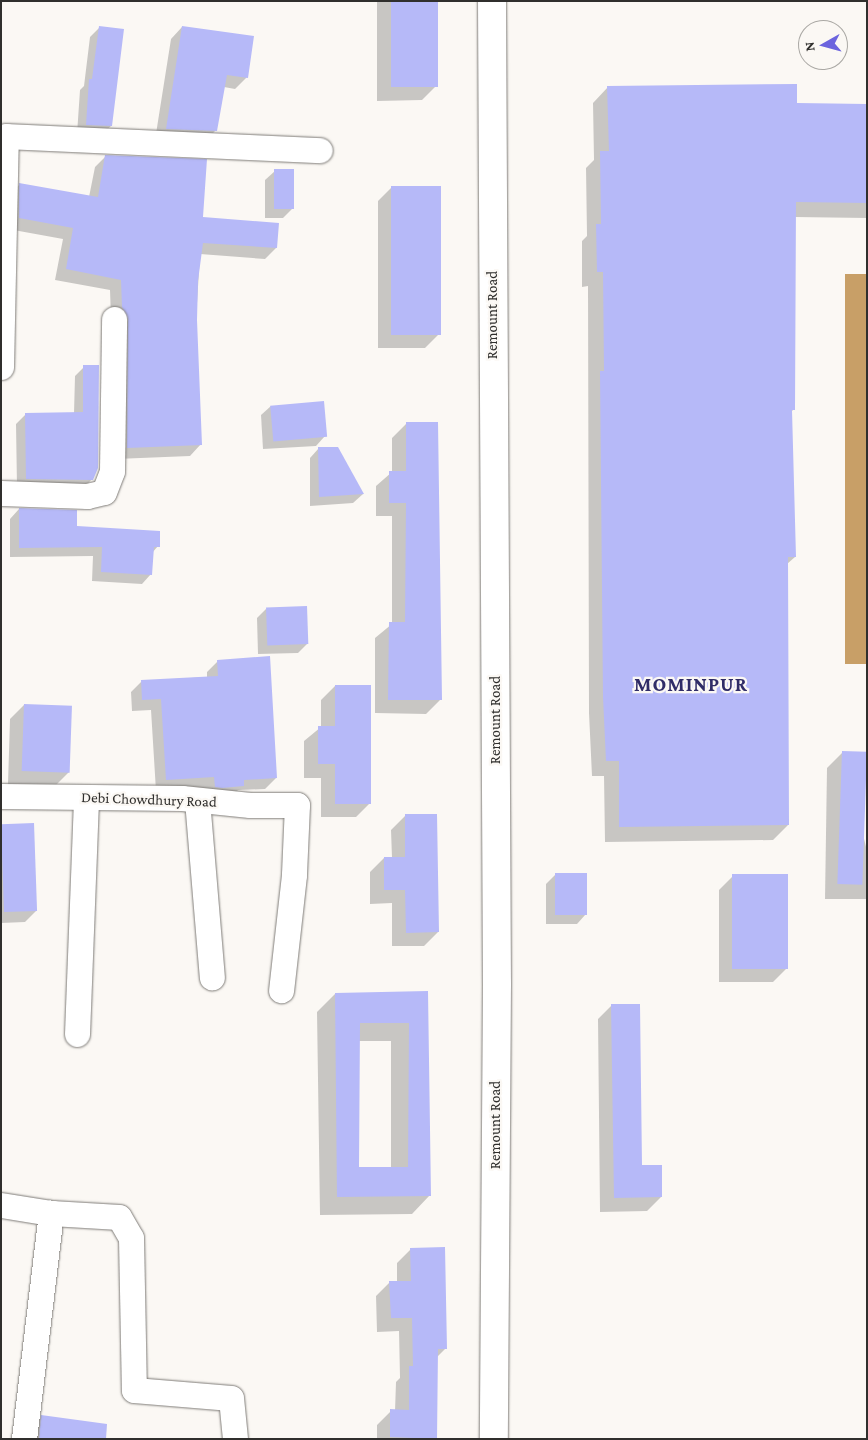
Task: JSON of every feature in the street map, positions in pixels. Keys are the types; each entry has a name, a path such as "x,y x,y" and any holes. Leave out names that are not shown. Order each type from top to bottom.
{"street":[{"name":"Remount Road","path":"492,1 497,984 494,1439"},
{"path":"1,367 6,136 320,150"},
{"path":"1,493 87,496 104,492 112,471 114,319"},
{"name":"Debi Chowdhury Road","path":"1,796 198,800 250,805 296,804 294,875 281,990"},
{"path":"77,1034 86,797"},
{"path":"198,800 212,977"},
{"path":"1,1205 51,1213 119,1217 131,1238 134,1390 231,1398 234,1439"},
{"path":"24,1439 51,1213"}],"shaded area":[{"path":"845,274 867,274 867,664 845,664"}],"building":[{"path":"391,1 438,1 438,87 391,87"},
{"path":"99,26 124,29 112,126 86,125 89,79 92,79"},
{"path":"182,26 254,36 248,78 227,75 217,131 166,129"},
{"path":"797,84 797,103 867,104 867,203 796,202 795,410 792,410 796,557 788,557 789,825 619,827 619,761 606,761 603,697 600,371 604,371 603,272 597,272 596,224 601,224 600,151 609,151 607,86"},
{"path":"105,155 207,159 203,217 279,223 277,248 203,243 198,281 197,320 202,445 127,448 128,319 122,307 121,280 66,269 73,228 19,218 19,183 98,197"},
{"path":"274,169 294,169 294,209 274,209"},
{"path":"391,186 441,186 441,335 391,335"},
{"path":"83,365 99,365 98,468 93,480 26,479 25,413 83,412"},
{"path":"324,401 327,437 273,442 270,406"},
{"path":"406,422 438,422 442,700 388,700 389,622 405,622 406,503 389,503 389,471 406,471"},
{"path":"318,447 338,447 364,494 319,497"},
{"path":"19,508 77,510 77,526 160,531 160,547 154,547 152,575 101,572 102,547 19,548"},
{"path":"307,606 308,644 267,645 266,607"},
{"path":"270,656 277,778 244,780 244,786 222,788 215,787 214,777 166,780 161,699 142,700 141,680 218,676 217,660"},
{"path":"335,685 371,685 371,804 335,804 335,764 318,764 318,726 335,726"},
{"path":"24,704 72,706 70,773 22,771"},
{"path":"842,751 867,752 862,885 837,884"},
{"path":"405,814 437,814 439,932 406,933 405,890 384,890 384,857 405,857"},
{"path":"34,823 37,911 4,912 1,824"},
{"path":"555,873 587,873 587,915 555,915"},
{"path":"732,874 788,874 788,969 732,969"},
{"path":"428,991 431,1196 337,1197 335,993","holes":["360,1023 409,1023 408,1167 359,1167"]},
{"path":"611,1004 640,1004 642,1165 662,1165 662,1197 614,1198"},
{"path":"445,1247 447,1349 438,1349 437,1439 390,1437 390,1409 409,1410 409,1366 413,1366 412,1318 391,1318 389,1281 411,1281 410,1248"},
{"path":"41,1415 107,1424 106,1439 39,1439"}],"district":[{"name":"MOMINPUR","path":"691,684"}]}
